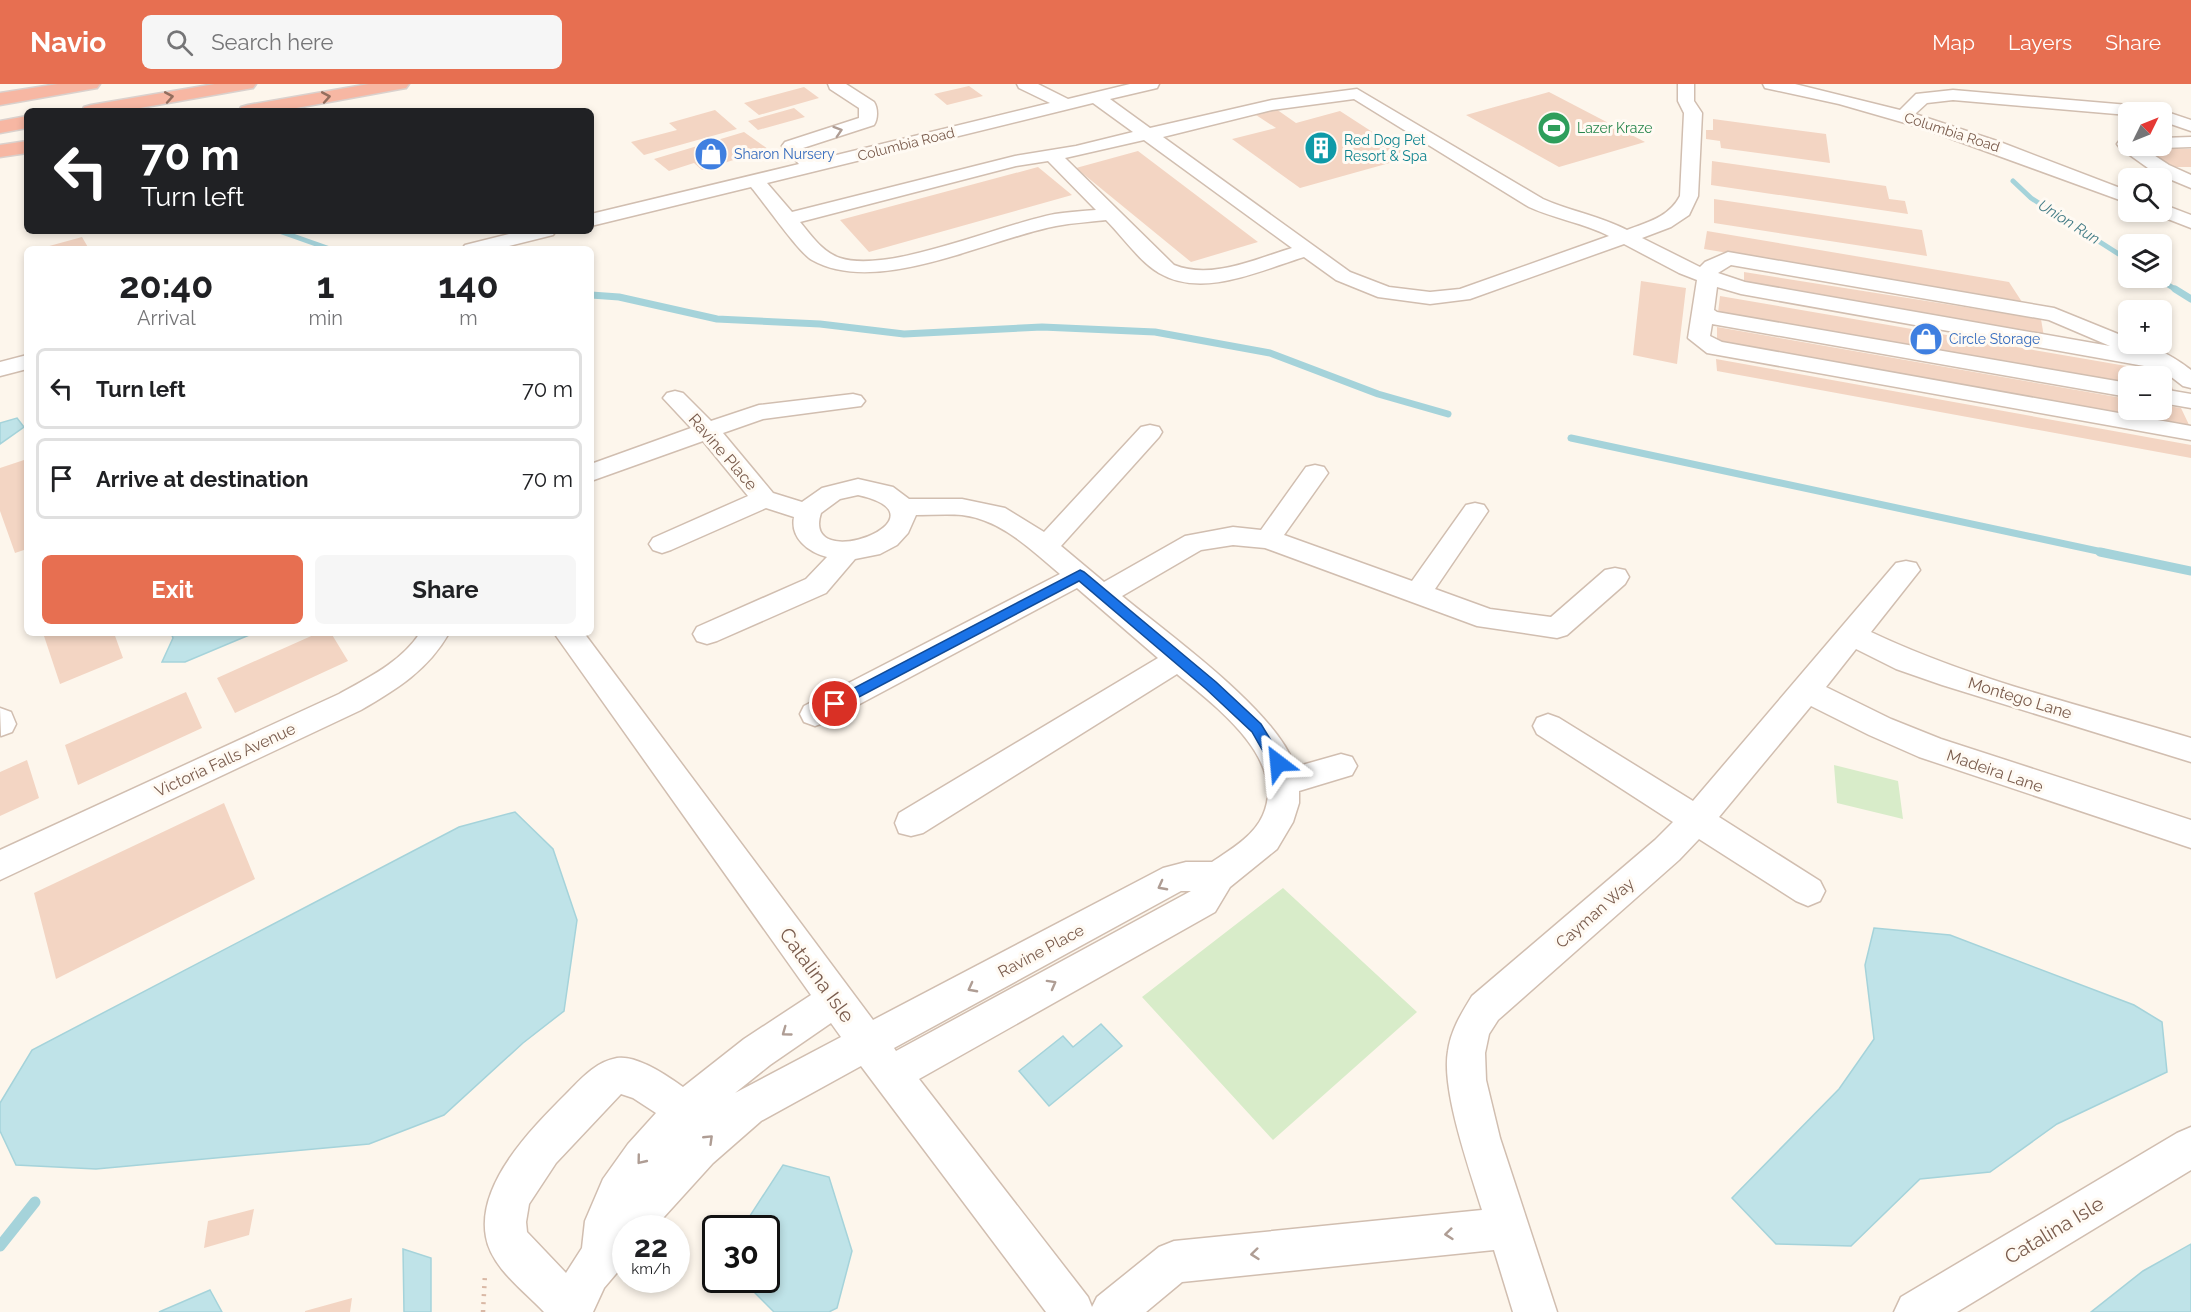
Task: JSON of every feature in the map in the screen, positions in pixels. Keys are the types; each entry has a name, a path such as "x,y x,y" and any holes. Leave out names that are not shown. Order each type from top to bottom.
{"highway":[{"path":"0,99 91,84"},
{"path":"108,108 247,84"},
{"path":"265,108 400,84"},
{"path":"0,127 24,123"},
{"path":"0,152 24,148"}],"street":[{"path":"812,166 790,146 868,121 868,106 836,85 838,84"},
{"path":"1025,84 1066,105"},
{"name":"Columbia Road","path":"594,219 1151,84"},
{"path":"1096,98 1342,276 1385,293 1430,298 1462,295 1664,223 1682,211 1689,196 1698,108 1686,101 1686,84"},
{"name":"Columbia Road","path":"1771,84 1854,102 1904,116 2042,163 2118,193"},
{"path":"787,219 1015,161 1164,132 1272,105 1357,94 1536,203 1561,214 1605,226 1668,260 1741,288 2168,363"},
{"path":"1904,116 1922,98 1953,95 2118,109"},
{"path":"2172,119 2191,126"},
{"path":"2172,143 2191,142"},
{"path":"1052,155 1167,269 1188,276 1211,277 1306,250"},
{"path":"2143,156 2162,169 2188,178"},
{"path":"755,180 817,255 837,264 862,267 893,266 1055,220 1111,214"},
{"path":"2172,214 2191,222"},
{"path":"484,246 534,234"},
{"path":"2191,381 2168,363 2054,314 1728,258 1712,266 1708,277 1699,338 1715,348 2191,433"},
{"path":"1703,313 1711,317 2118,388"},
{"path":"0,369 24,363"},
{"name":"Ravine Place","path":"675,398 706,430 764,499 808,512"},
{"path":"2172,398 2191,401"},
{"path":"594,472 759,412 853,401"},
{"path":"1046,546 1150,432"},
{"path":"1268,539 1315,473"},
{"path":"858,487 874,489 888,494 902,507 903,516 900,528 891,538 879,545 862,550 847,551 822,546 810,538 805,528 808,512 826,495 841,490 858,487"},
{"path":"662,544 764,499"},
{"name":"Ravine Place","path":"891,1074 1203,901 1218,877 1265,839 1277,822 1283,802 1283,783 1278,763 1257,728 1046,546 1026,531 996,514 962,507 902,507"},
{"path":"1417,594 1475,512"},
{"path":"1104,595 1194,542 1233,536 1268,539 1486,619 1557,628 1615,577"},
{"path":"707,634 816,586 847,551"},
{"name":"Cayman Way","path":"1535,1312 1480,1138 1467,1080 1466,1053 1472,1029 1485,1008 1667,850 1695,821 1906,570"},
{"path":"815,714 1080,575"},
{"name":"Montego Lane","path":"1852,635 1906,661 1942,674 2191,750"},
{"name":"Victoria Falls Avenue","path":"0,866 350,702 383,684 417,658 433,636"},
{"name":"Catalina Isle","path":"570,636 868,1044 1073,1312"},
{"path":"911,823 1179,659"},
{"name":"Madeira Lane","path":"1806,690 1880,727 1930,748 2191,834"},
{"path":"1548,726 1808,891"},
{"path":"1283,783 1341,766"},
{"name":"Ravine Place","path":"639,1215 699,1149 747,1107 1175,879 1186,876 1218,877"},
{"path":"612,1227 606,1218 622,1184 666,1129 716,1082 798,1023 836,1000"},
{"path":"571,1311 507,1241 504,1226 508,1204 518,1184 535,1157 553,1136 606,1082 620,1076 640,1082 685,1111"},
{"name":"Catalina Isle","path":"1916,1312 2191,1148"},
{"path":"1112,1312 1174,1262 1508,1228"},
{"name":"Ravine Place","path":"571,1311 589,1273 612,1245"}],"path":[{"path":"483,1312 485,1270"}],"green space":[{"path":"1834,765 1898,781 1903,819 1837,803"},
{"path":"1283,888 1417,1012 1273,1140 1142,997"}],"water":[{"path":"17,418 24,427 0,444 0,423"},
{"path":"172,636 247,636 185,662 162,662"},
{"path":"515,812 553,849 577,920 564,1011 523,1043 444,1115 369,1144 96,1169 16,1165 0,1131 0,1103 32,1050 459,827"},
{"path":"1874,928 1950,935 2134,1005 2162,1022 2167,1072 2057,1124 1990,1172 1920,1179 1851,1246 1776,1244 1732,1198 1839,1089 1874,1039 1865,965"},
{"path":"1101,1024 1122,1046 1049,1106 1019,1071 1063,1036 1073,1047"},
{"path":"783,1165 829,1177 852,1251 837,1308 829,1312 774,1312 755,1293 780,1293 780,1215 750,1215"},
{"path":"2191,1244 2191,1312 2091,1312 2143,1271"},
{"path":"403,1249 431,1258 431,1312 404,1312"},
{"path":"210,1290 222,1312 159,1312"}],"building":[{"path":"969,86 983,96 947,105 934,94"},
{"path":"804,87 819,98 759,115 744,103"},
{"name":"Lazer Kraze","path":"1549,92 1645,142 1559,167 1466,115"},
{"path":"794,108 805,117 758,130 748,121"},
{"name":"Red Dog Pet Resort & Spa","path":"1276,109 1296,123 1340,111 1411,157 1300,188 1232,139 1276,128 1256,115"},
{"path":"715,110 737,129 644,155 631,142 677,130 669,123"},
{"path":"1713,119 1826,134 1830,163 1721,148 1720,141 1706,139 1706,130 1713,130"},
{"name":"Sharon Nursery","path":"744,132 768,149 702,170 694,163 669,171 654,159"},
{"path":"2172,149 2191,149 2191,167 2166,167 2152,156 2172,156"},
{"path":"1138,151 1258,242 1191,262 1076,168"},
{"path":"1712,161 1886,186 1889,199 1905,201 1908,214 1711,185"},
{"path":"1038,167 1072,195 869,252 840,220"},
{"path":"1714,199 1922,230 1927,256 1714,223"},
{"path":"1707,231 2009,282 2022,302 1704,249"},
{"path":"82,237 87,246 49,246"},
{"path":"1744,272 2041,319 2044,337 1744,286"},
{"path":"1641,281 1686,288 1677,364 1633,355"},
{"path":"1720,296 2126,366 2118,366 2118,382 1718,313"},
{"path":"1717,327 2118,397 2118,416 1717,342"},
{"path":"1716,359 2191,445 2191,458 1717,371"},
{"path":"2172,407 2181,408 2191,429 2142,420 2172,420"},
{"path":"24,460 24,550 15,553 0,511 0,468"},
{"path":"44,636 115,636 123,658 60,684"},
{"path":"311,636 333,636 348,661 235,713 217,678"},
{"path":"186,692 202,728 78,785 65,745"},
{"path":"27,760 39,798 0,816 0,772"},
{"path":"224,803 255,879 56,979 34,893"},
{"path":"254,1209 249,1235 204,1248 208,1221"},
{"path":"352,1298 350,1312 305,1312 305,1311"}],"waterway":[{"name":"Union Run","path":"2013,181 2031,198 2118,254"},
{"path":"288,234 322,246"},
{"name":"Union Run","path":"2172,287 2178,291"},
{"name":"Union Run","path":"2175,289 2191,299"},
{"path":"594,295 619,297 717,319 820,324 904,334 1042,327 1155,332 1270,353 1378,394 1448,414"},
{"path":"1571,438 2107,553"},
{"path":"2100,552 2191,571"},
{"path":"0,1246 35,1202"}],"place":[{"name":"Lazer Kraze","path":"1554,128"},
{"name":"Red Dog Pet Resort & Spa","path":"1321,148"},
{"name":"Sharon Nursery","path":"711,154"},
{"name":"Circle Storage","path":"1926,339"}],"route":[{"path":"835,704 1080,575 1257,728 1278,763"}]}
